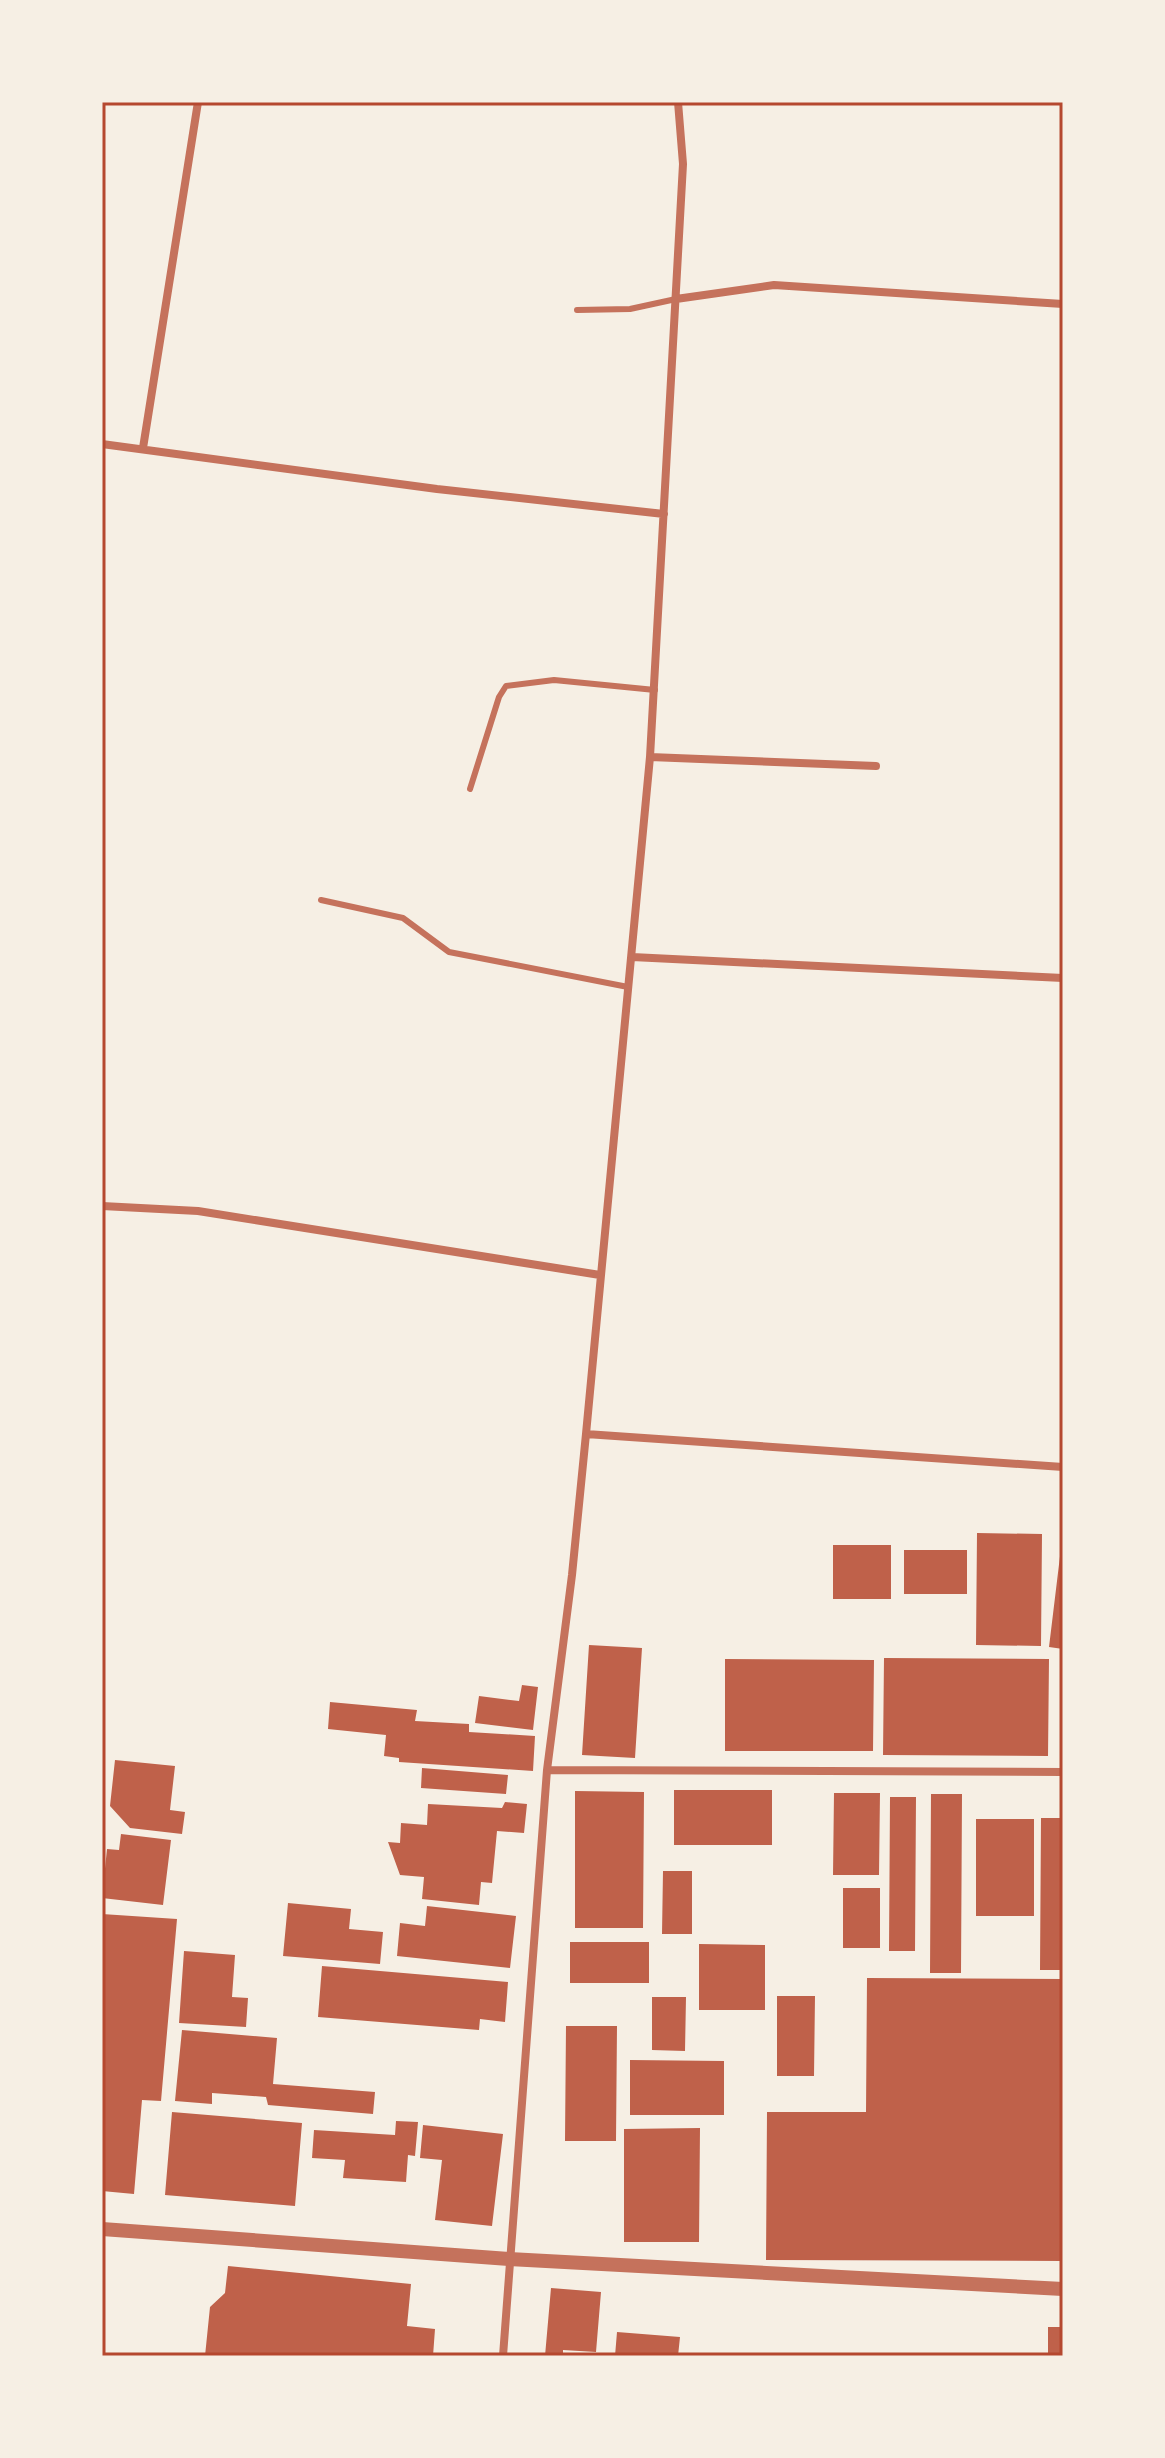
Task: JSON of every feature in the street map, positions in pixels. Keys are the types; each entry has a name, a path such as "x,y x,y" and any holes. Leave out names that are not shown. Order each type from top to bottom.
{"street":[{"path":"143,448 198,102"},
{"path":"503,2356 547,1770 572,1575 650,757 683,164 678,102"},
{"path":"676,299 774,285 1063,304"},
{"path":"102,444 437,489 664,514"},
{"path":"650,757 876,766"},
{"path":"632,957 1063,978"},
{"path":"102,1206 198,1211 600,1275"},
{"path":"586,1434 1063,1467"},
{"path":"547,1770 1063,1772"},
{"path":"102,2229 509,2259 1063,2289"}],"lane":[{"path":"577,310 630,309 676,299"},
{"path":"470,789 499,697 506,686 554,680 655,690"},
{"path":"321,900 403,918 449,952 628,987"}],"building":[{"path":"977,1533 1042,1534 1041,1646 976,1645"},
{"path":"833,1545 891,1545 891,1599 833,1599"},
{"path":"1063,1548 1063,1649 1049,1647"},
{"path":"904,1550 967,1550 967,1594 904,1594"},
{"path":"589,1645 642,1648 635,1758 582,1755"},
{"path":"884,1658 1049,1659 1048,1756 883,1755"},
{"path":"725,1659 874,1660 873,1751 725,1751"},
{"path":"522,1685 538,1687 533,1730 475,1723 479,1696 519,1701"},
{"path":"330,1702 417,1710 415,1721 469,1724 469,1732 535,1736 533,1771 399,1762 399,1758 384,1756 386,1735 328,1729"},
{"path":"115,1760 175,1766 170,1810 185,1812 182,1834 130,1828 110,1806"},
{"path":"422,1768 508,1775 506,1794 421,1788"},
{"path":"674,1790 772,1790 772,1845 674,1845"},
{"path":"575,1791 644,1792 643,1928 575,1928"},
{"path":"834,1793 880,1793 879,1875 833,1875"},
{"path":"931,1794 962,1794 961,1973 930,1973"},
{"path":"890,1797 916,1797 915,1951 889,1951"},
{"path":"505,1802 527,1804 524,1833 497,1831 492,1883 481,1882 479,1905 422,1899 424,1877 400,1875 388,1842 400,1843 401,1823 427,1825 428,1804 502,1808"},
{"path":"1041,1818 1063,1818 1063,1970 1040,1970"},
{"path":"976,1819 1034,1819 1034,1916 976,1916"},
{"path":"121,1834 171,1840 163,1905 102,1898 107,1849 119,1850"},
{"path":"663,1871 692,1871 692,1934 662,1934"},
{"path":"843,1888 880,1888 880,1948 843,1948"},
{"path":"288,1903 351,1909 349,1929 383,1932 380,1964 283,1956"},
{"path":"427,1906 516,1916 510,1968 397,1956 400,1923 425,1926"},
{"path":"102,1914 177,1919 161,2101 142,2100 134,2194 102,2191"},
{"path":"570,1942 649,1942 649,1983 570,1983"},
{"path":"699,1944 765,1945 765,2010 699,2010"},
{"path":"184,1951 235,1955 232,1997 248,1998 246,2027 179,2023"},
{"path":"322,1966 508,1982 505,2022 480,2019 479,2030 318,2017"},
{"path":"867,1978 1063,1979 1063,2261 766,2260 767,2112 866,2112"},
{"path":"777,1996 815,1996 814,2076 777,2076"},
{"path":"652,1997 686,1997 685,2051 652,2050"},
{"path":"566,2026 617,2026 616,2141 565,2141"},
{"path":"182,2030 277,2038 273,2084 375,2092 373,2114 268,2105 266,2097 212,2093 212,2104 175,2101"},
{"path":"630,2060 724,2061 724,2115 630,2115"},
{"path":"172,2112 302,2123 295,2206 165,2195"},
{"path":"396,2121 418,2122 415,2156 408,2155 406,2182 343,2178 345,2160 312,2158 314,2130 395,2135"},
{"path":"423,2125 503,2134 492,2226 435,2220 442,2160 420,2158"},
{"path":"700,2128 699,2242 624,2242 624,2129"},
{"path":"228,2266 411,2284 407,2326 435,2329 433,2356 205,2356 210,2307 225,2293"},
{"path":"551,2288 601,2292 596,2352 563,2350 563,2356 545,2356"},
{"path":"1048,2327 1063,2327 1063,2356 1048,2356"},
{"path":"617,2332 680,2337 678,2356 615,2356"}]}
